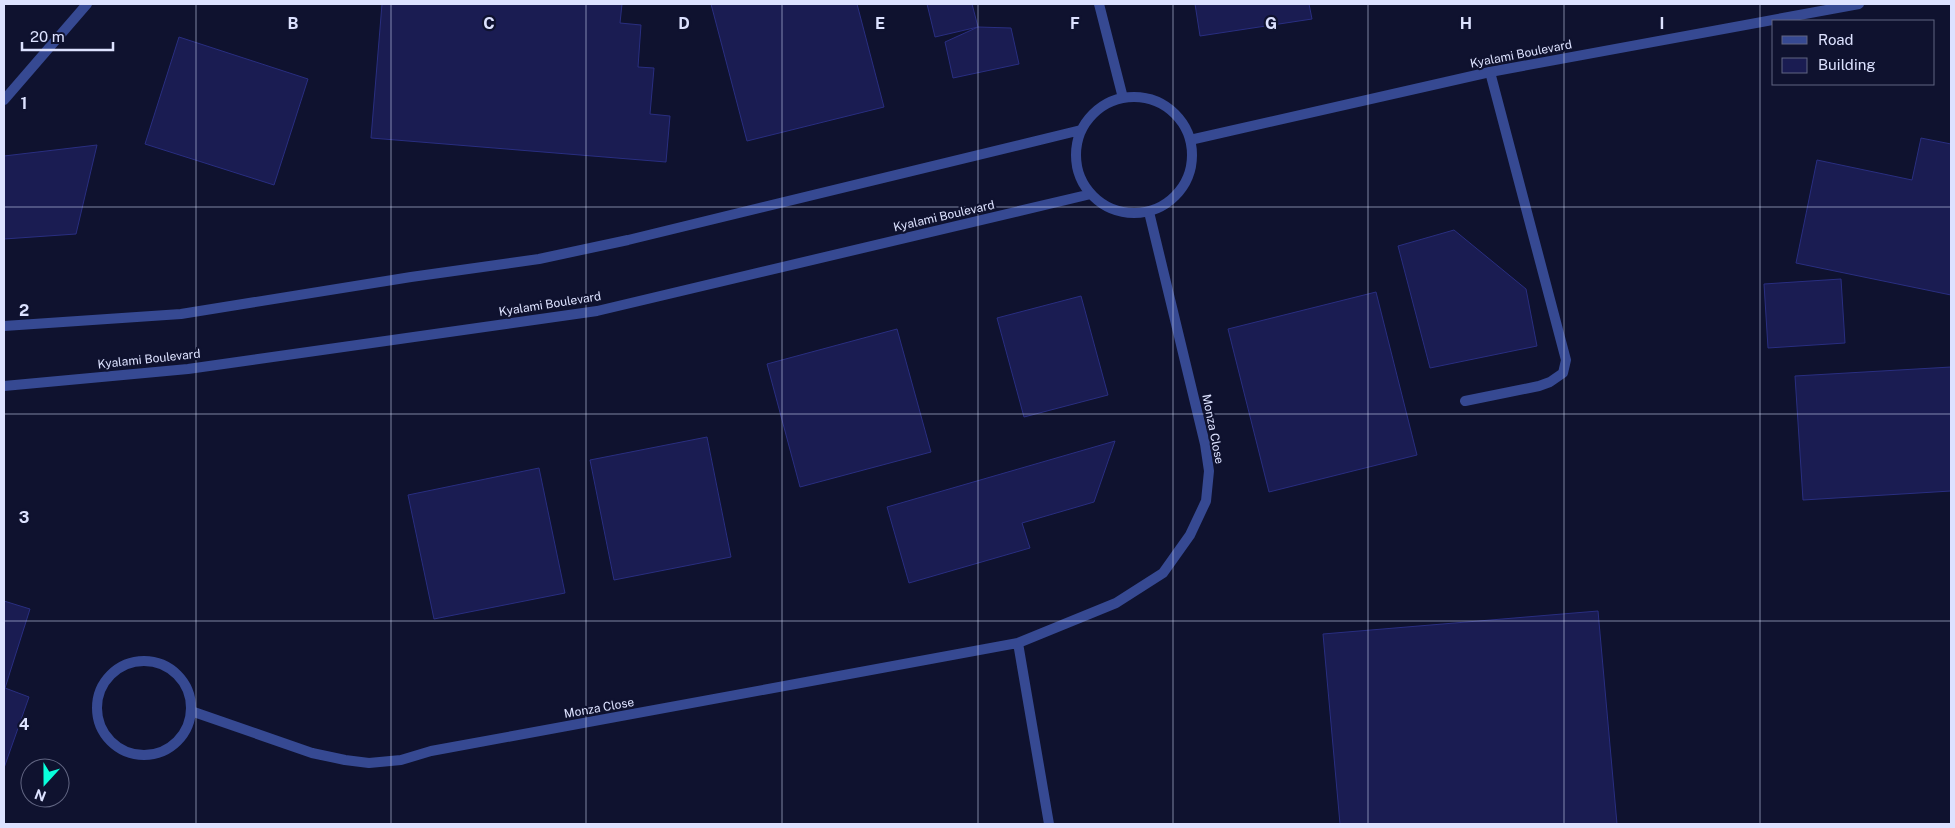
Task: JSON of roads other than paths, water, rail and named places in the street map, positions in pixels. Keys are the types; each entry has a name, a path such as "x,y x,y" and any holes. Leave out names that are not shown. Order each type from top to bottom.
{"street":[{"path":"4,100 86,4"},
{"path":"1099,4 1122,98"},
{"name":"Kyalami Boulevard","path":"1772,20 1859,4"},
{"name":"Kyalami Boulevard","path":"1190,140 1490,72 1772,20"},
{"path":"1465,401 1550,382 1563,373 1566,360 1490,72"},
{"path":"1140,97 1157,102 1172,111 1183,125 1190,140 1192,159 1188,176 1179,192 1166,204 1149,212 1128,213 1114,209 1091,194 1081,180 1076,164 1076,147 1081,130 1091,116 1105,105 1122,98 1140,97"},
{"path":"4,326 181,314 411,276 539,259 638,238 1081,130"},
{"name":"Kyalami Boulevard","path":"4,386 188,369 597,311 1091,194"},
{"name":"Monza Close","path":"191,711 312,753 353,761 385,762 1018,643 1116,603 1163,573 1190,536 1206,501 1209,472 1205,444 1149,212"},
{"path":"1018,643 1049,824"},
{"path":"143,661 158,664 178,676 190,696 191,711 188,726 180,738 169,748 154,754 139,755 124,751 112,742 103,731 98,716 98,700 103,685 113,673 127,664 143,661"}]}
